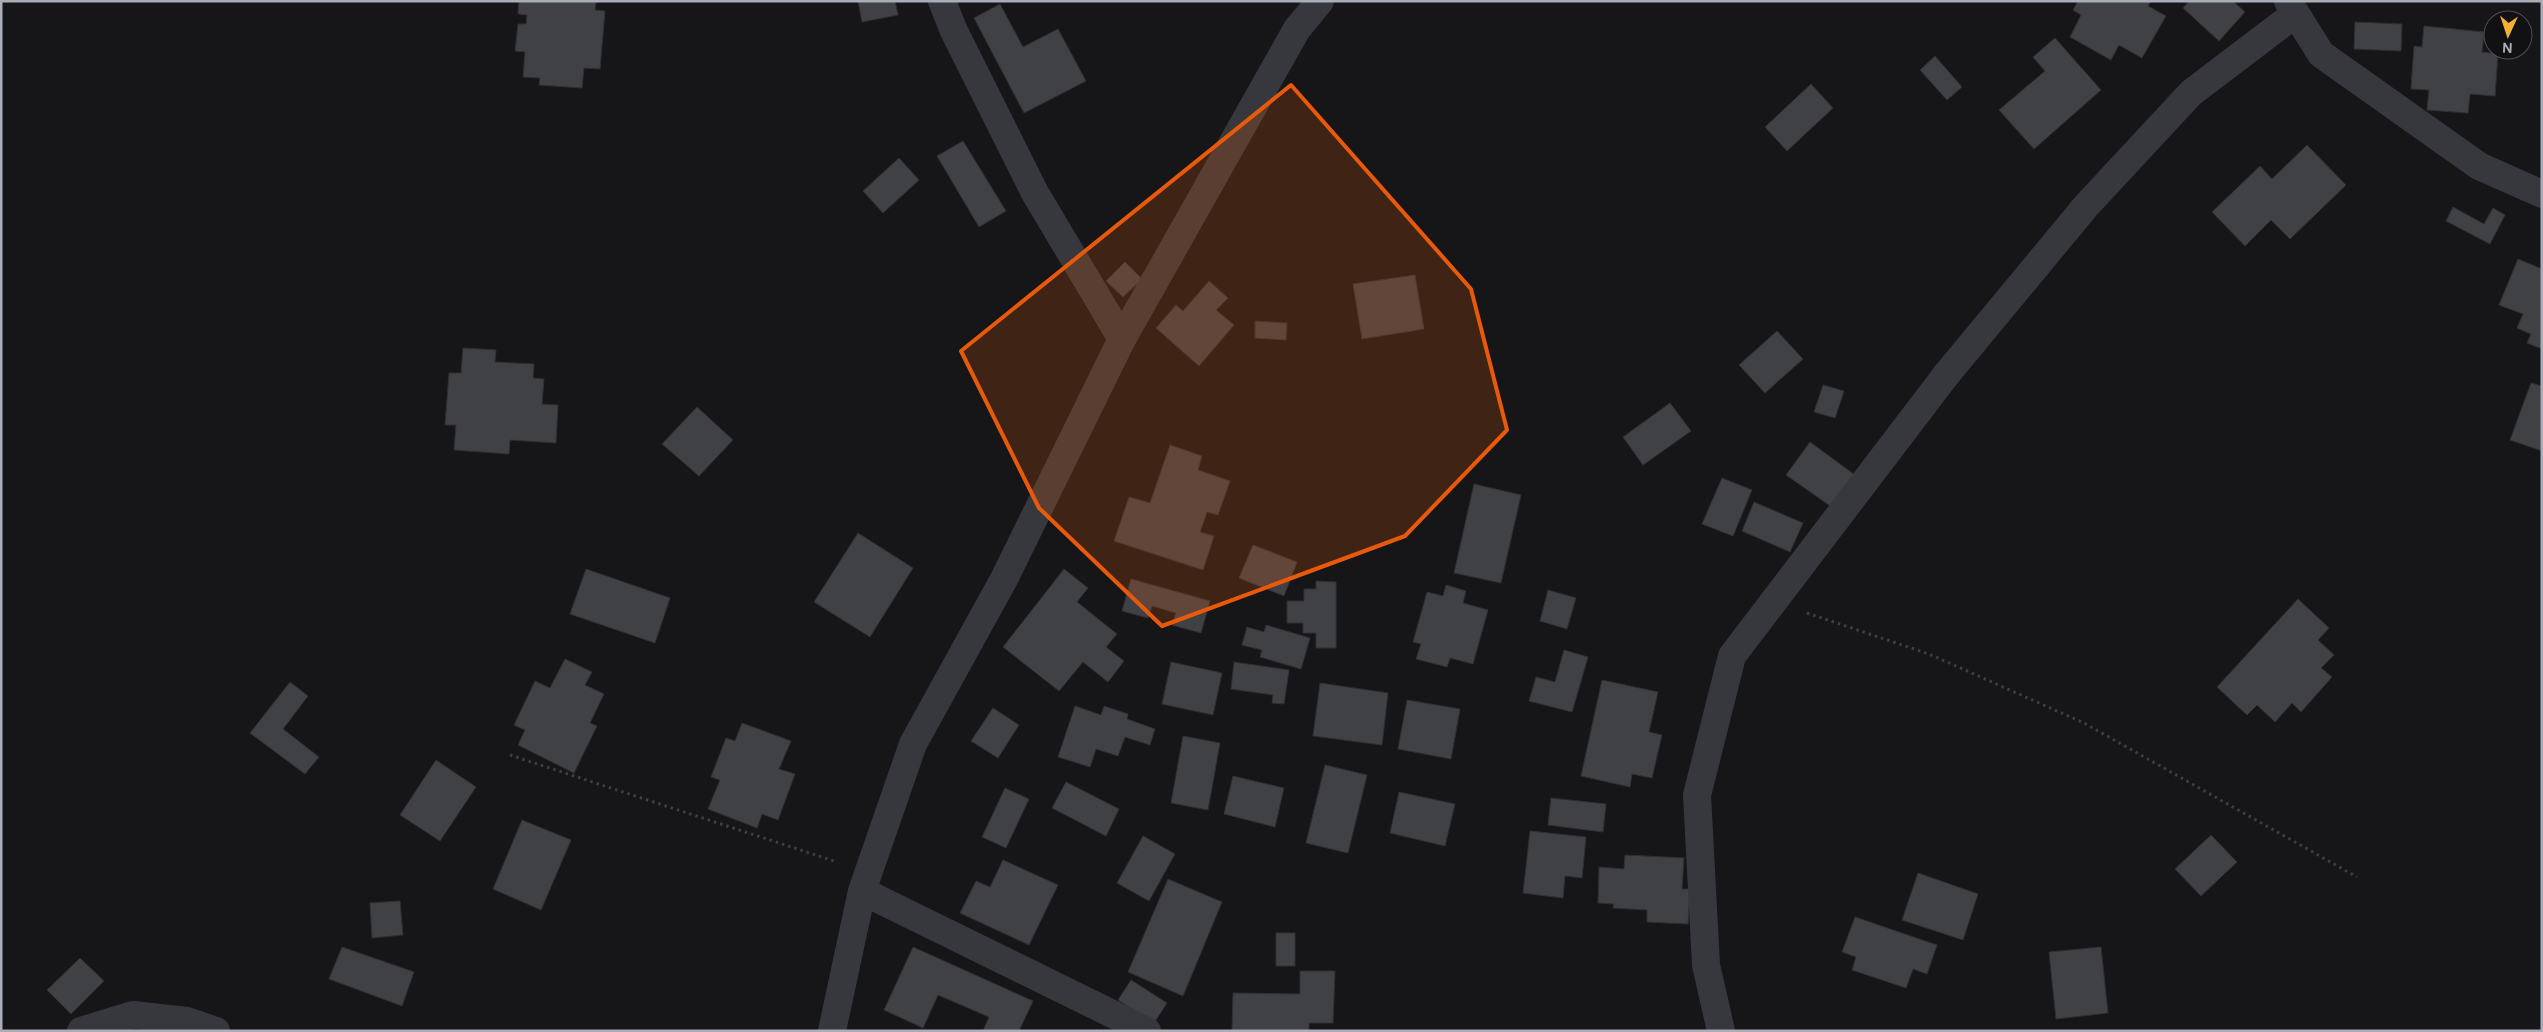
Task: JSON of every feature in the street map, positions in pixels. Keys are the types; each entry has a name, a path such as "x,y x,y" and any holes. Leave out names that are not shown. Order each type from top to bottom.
{"street":[{"path":"942,1 953,29 1035,193 1122,339"},
{"path":"832,1031 865,882 913,744 1004,579 1122,339 1297,29 1320,1"},
{"path":"1721,1031 1706,965 1698,795 1732,656 1946,375 2086,206 2191,93 2292,8 2321,54 2479,166 2542,194"},
{"path":"865,882 1147,1031"},
{"path":"81,1031 133,1015 187,1021 216,1031"}],"path":[{"path":"1773,602 1929,654 2084,723 2357,877"},
{"path":"510,755 865,882"}],"highlighted area":[{"path":"1291,85 1471,289 1507,430 1405,536 1162,626 1039,508 961,351"}],"building":[{"path":"519,1 596,1 595,10 605,11 600,69 584,68 582,88 539,85 540,78 523,77 525,52 515,51 518,24 526,24 527,15 518,14"},
{"path":"858,1 895,1 898,15 862,22"},
{"path":"2078,1 2151,1 2148,6 2166,16 2142,58 2119,45 2111,60 2070,37 2081,15 2073,10"},
{"path":"2189,1 2233,1 2245,12 2219,41 2183,8"},
{"path":"1000,4 1023,47 1058,29 1086,81 1024,113 974,18"},
{"path":"2355,22 2402,24 2401,51 2354,49"},
{"path":"2424,26 2483,32 2483,60 2498,60 2495,96 2470,94 2468,113 2427,110 2429,90 2411,89 2414,46 2422,47"},
{"path":"2055,38 2101,90 2034,149 1999,110 2045,71 2033,57"},
{"path":"1935,56 1962,87 1947,100 1920,70"},
{"path":"1811,84 1833,108 1787,151 1765,127"},
{"path":"963,141 1006,211 979,227 937,156"},
{"path":"2307,145 2346,185 2290,239 2271,220 2245,246 2212,212 2260,166 2272,179"},
{"path":"899,158 919,180 883,213 863,191"},
{"path":"2453,207 2484,224 2493,208 2505,215 2490,244 2446,221"},
{"path":"2518,259 2542,269 2542,349 2527,343 2531,334 2517,328 2523,314 2499,305"},
{"path":"1125,262 1142,279 1123,297 1106,281"},
{"path":"1415,275 1424,329 1362,339 1353,284"},
{"path":"1209,281 1228,298 1216,310 1234,325 1199,366 1156,328 1176,305 1183,311"},
{"path":"1255,321 1287,323 1286,340 1255,338"},
{"path":"1777,331 1803,359 1765,393 1739,365"},
{"path":"463,348 496,350 495,362 534,364 533,378 544,379 542,404 558,405 556,443 510,440 509,454 454,450 456,425 445,425 449,373 461,373"},
{"path":"2531,383 2542,386 2542,451 2510,440"},
{"path":"1823,385 1844,391 1835,418 1814,412"},
{"path":"1670,403 1691,431 1643,465 1623,437"},
{"path":"697,407 733,440 699,476 662,444"},
{"path":"1810,442 1859,478 1836,510 1786,475"},
{"path":"1170,445 1202,456 1198,470 1230,481 1218,515 1207,512 1200,532 1214,536 1203,570 1114,541 1129,497 1150,503"},
{"path":"1722,478 1752,490 1733,536 1702,524"},
{"path":"1474,484 1521,495 1501,583 1454,573"},
{"path":"1754,502 1803,523 1790,552 1742,531"},
{"path":"858,533 913,568 870,637 814,602"},
{"path":"1253,545 1297,562 1284,596 1239,578"},
{"path":"586,569 670,598 655,643 570,614"},
{"path":"1064,569 1088,588 1077,602 1117,634 1106,647 1124,661 1108,682 1083,662 1059,691 1003,647"},
{"path":"1131,579 1210,601 1201,633 1172,625 1176,613 1152,606 1148,618 1122,611"},
{"path":"1316,581 1336,582 1336,648 1316,648 1316,633 1303,633 1303,623 1287,623 1287,601 1304,601 1304,589 1316,589"},
{"path":"1446,585 1466,591 1463,603 1488,610 1473,664 1450,658 1447,667 1416,659 1421,644 1413,642 1427,592 1443,596"},
{"path":"1548,590 1576,598 1567,629 1540,621"},
{"path":"2298,599 2329,628 2318,640 2334,655 2321,668 2332,677 2301,712 2292,703 2275,722 2257,705 2247,715 2217,687"},
{"path":"1266,625 1310,638 1301,669 1260,657 1262,650 1242,645 1247,627 1264,632"},
{"path":"1564,650 1588,657 1572,712 1529,701 1536,677 1555,682"},
{"path":"565,659 592,672 585,685 604,694 590,723 597,726 574,773 518,745 525,730 514,725 535,681 550,688"},
{"path":"1171,662 1222,673 1213,715 1162,704"},
{"path":"1234,662 1289,670 1284,704 1272,703 1273,695 1231,689"},
{"path":"1602,680 1658,692 1649,732 1662,735 1652,778 1632,774 1630,787 1581,776"},
{"path":"290,682 308,696 283,729 319,757 305,774 250,733"},
{"path":"1320,683 1388,693 1382,745 1313,736"},
{"path":"1407,700 1460,709 1451,759 1398,749"},
{"path":"1075,706 1101,715 1104,706 1128,714 1127,719 1155,729 1150,745 1125,737 1118,756 1096,749 1090,767 1058,757"},
{"path":"993,708 1019,725 998,758 971,741"},
{"path":"742,723 791,741 779,769 795,774 778,820 762,814 757,828 708,809 720,780 711,777 726,738 735,741"},
{"path":"1183,736 1220,743 1208,810 1171,803"},
{"path":"436,760 476,787 440,841 400,815"},
{"path":"1325,765 1367,775 1348,853 1306,843"},
{"path":"1233,776 1284,788 1275,827 1224,814"},
{"path":"1066,782 1119,809 1106,836 1052,808"},
{"path":"1005,788 1029,799 1006,848 982,837"},
{"path":"1399,792 1455,804 1445,846 1390,833"},
{"path":"1551,798 1606,804 1603,832 1548,825"},
{"path":"522,820 571,840 541,910 493,889"},
{"path":"1530,831 1586,837 1582,878 1565,876 1563,898 1523,893"},
{"path":"2211,835 2237,862 2201,896 2175,869"},
{"path":"1143,836 1175,854 1149,901 1117,883"},
{"path":"1625,855 1684,858 1682,889 1690,889 1688,924 1647,922 1647,910 1613,908 1614,904 1598,903 1599,867 1624,869"},
{"path":"1003,860 1058,885 1029,945 960,913 976,881 990,887"},
{"path":"1918,873 1978,894 1963,940 1902,920"},
{"path":"1168,879 1222,902 1183,996 1128,972"},
{"path":"400,901 403,935 372,938 370,903"},
{"path":"1855,917 1937,945 1927,974 1913,969 1906,988 1852,970 1856,957 1842,952"},
{"path":"1276,933 1295,933 1295,966 1276,966"},
{"path":"342,947 414,972 402,1006 329,979"},
{"path":"913,947 1033,1001 1019,1031 983,1031 989,1017 938,995 923,1028 884,1010"},
{"path":"2101,947 2108,1013 2056,1019 2049,952"},
{"path":"80,958 104,981 71,1014 47,990"},
{"path":"1300,971 1335,971 1333,1023 1309,1023 1309,1031 1232,1031 1233,993 1300,994"},
{"path":"1131,980 1167,1003 1154,1023 1118,1000"}]}
